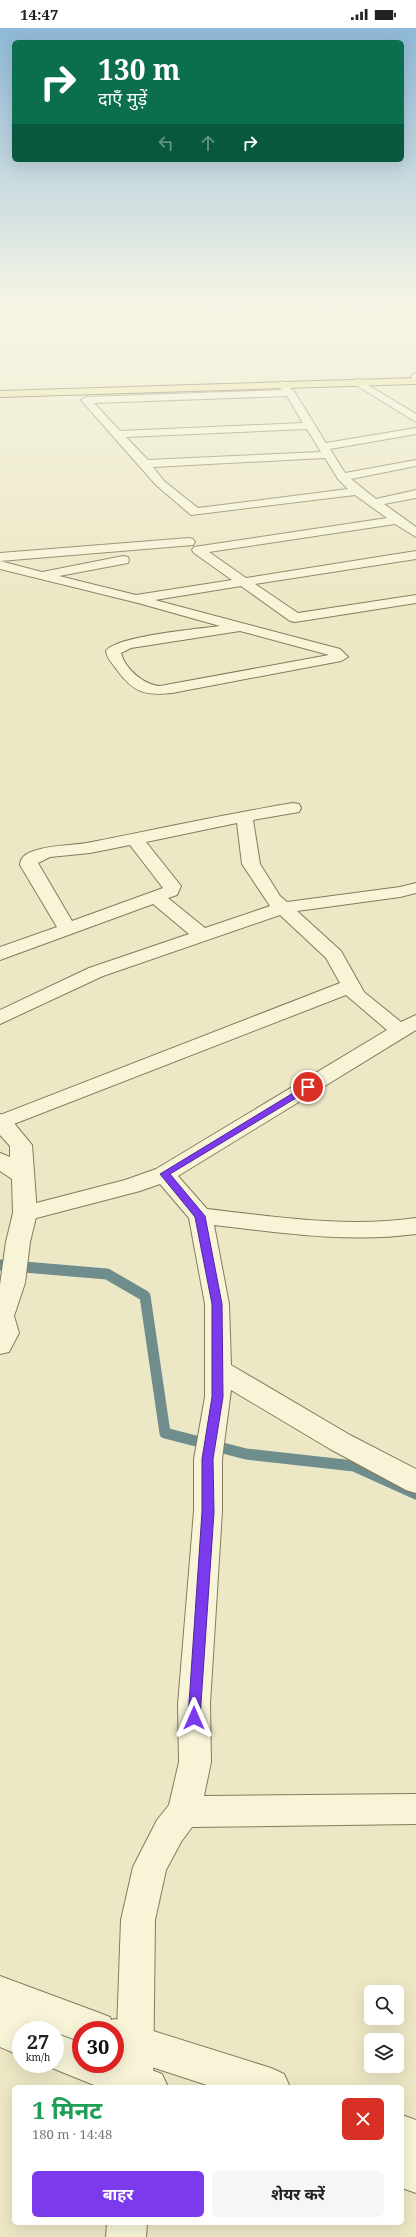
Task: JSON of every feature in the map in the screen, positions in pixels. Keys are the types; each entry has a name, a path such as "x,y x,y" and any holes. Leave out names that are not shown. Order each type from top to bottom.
{"street":[{"path":"92,407 145,464 160,484 195,512 354,489"},
{"path":"299,407 342,477 354,489 416,533"},
{"path":"397,407 416,419"},
{"path":"117,434 310,426"},
{"path":"145,464 325,451 351,442 416,431"},
{"path":"351,442 369,453"},
{"path":"381,460 394,467"},
{"path":"342,477 416,463"},
{"path":"248,493 354,489"},
{"path":"374,503 416,494"},
{"path":"177,498 192,496"},
{"path":"0,557 194,546 397,520"},
{"path":"178,532 194,546 295,618"},
{"path":"39,575 158,554 194,546"},
{"path":"136,599 416,554"},
{"path":"0,565 136,599 240,627 335,652 341,656 179,688 150,691 136,684 114,656 113,651 127,644 240,627 416,599"},
{"path":"68,929 29,865 29,861 38,854 88,848 244,816 293,808"},
{"path":"25,1213 132,1186 164,1174 408,1026 356,995 334,955 273,899 251,864 244,816"},
{"path":"0,954 156,898 171,891 172,886 134,838"},
{"path":"0,1018 96,972 201,934 282,908 400,892 416,888"},
{"path":"156,898 201,934"},
{"path":"0,1345 6,1333 1,1316 13,1283 18,1242 25,1213 24,1176 20,1145 1,1121 350,986"},
{"path":"0,1160 24,1176"},
{"path":"139,2085 125,2040 138,1920 150,1867 169,1831 184,1812 195,1762 194,1704 208,1512 208,1459 218,1397 217,1304 200,1216 164,1174"},
{"path":"200,1216 325,1229 395,1230 416,1226"},
{"path":"218,1370 340,1442 416,1482"},
{"path":"184,1812 416,1809"},
{"path":"0,1994 73,2021"},
{"path":"0,2029 12,2034"},
{"path":"125,2040 265,2085"},
{"path":"108,2073 137,2085"},
{"path":"404,2135 416,2139"},
{"path":"404,2169 416,2174"},
{"path":"126,2225 126,2237"}],"waterway":[{"path":"0,1265 107,1274 145,1296 165,1433 246,1454 354,1466 416,1494"}],"route":[{"path":"194,1718 208,1512 208,1459 218,1397 217,1304 200,1216 164,1174 308,1087"}]}
